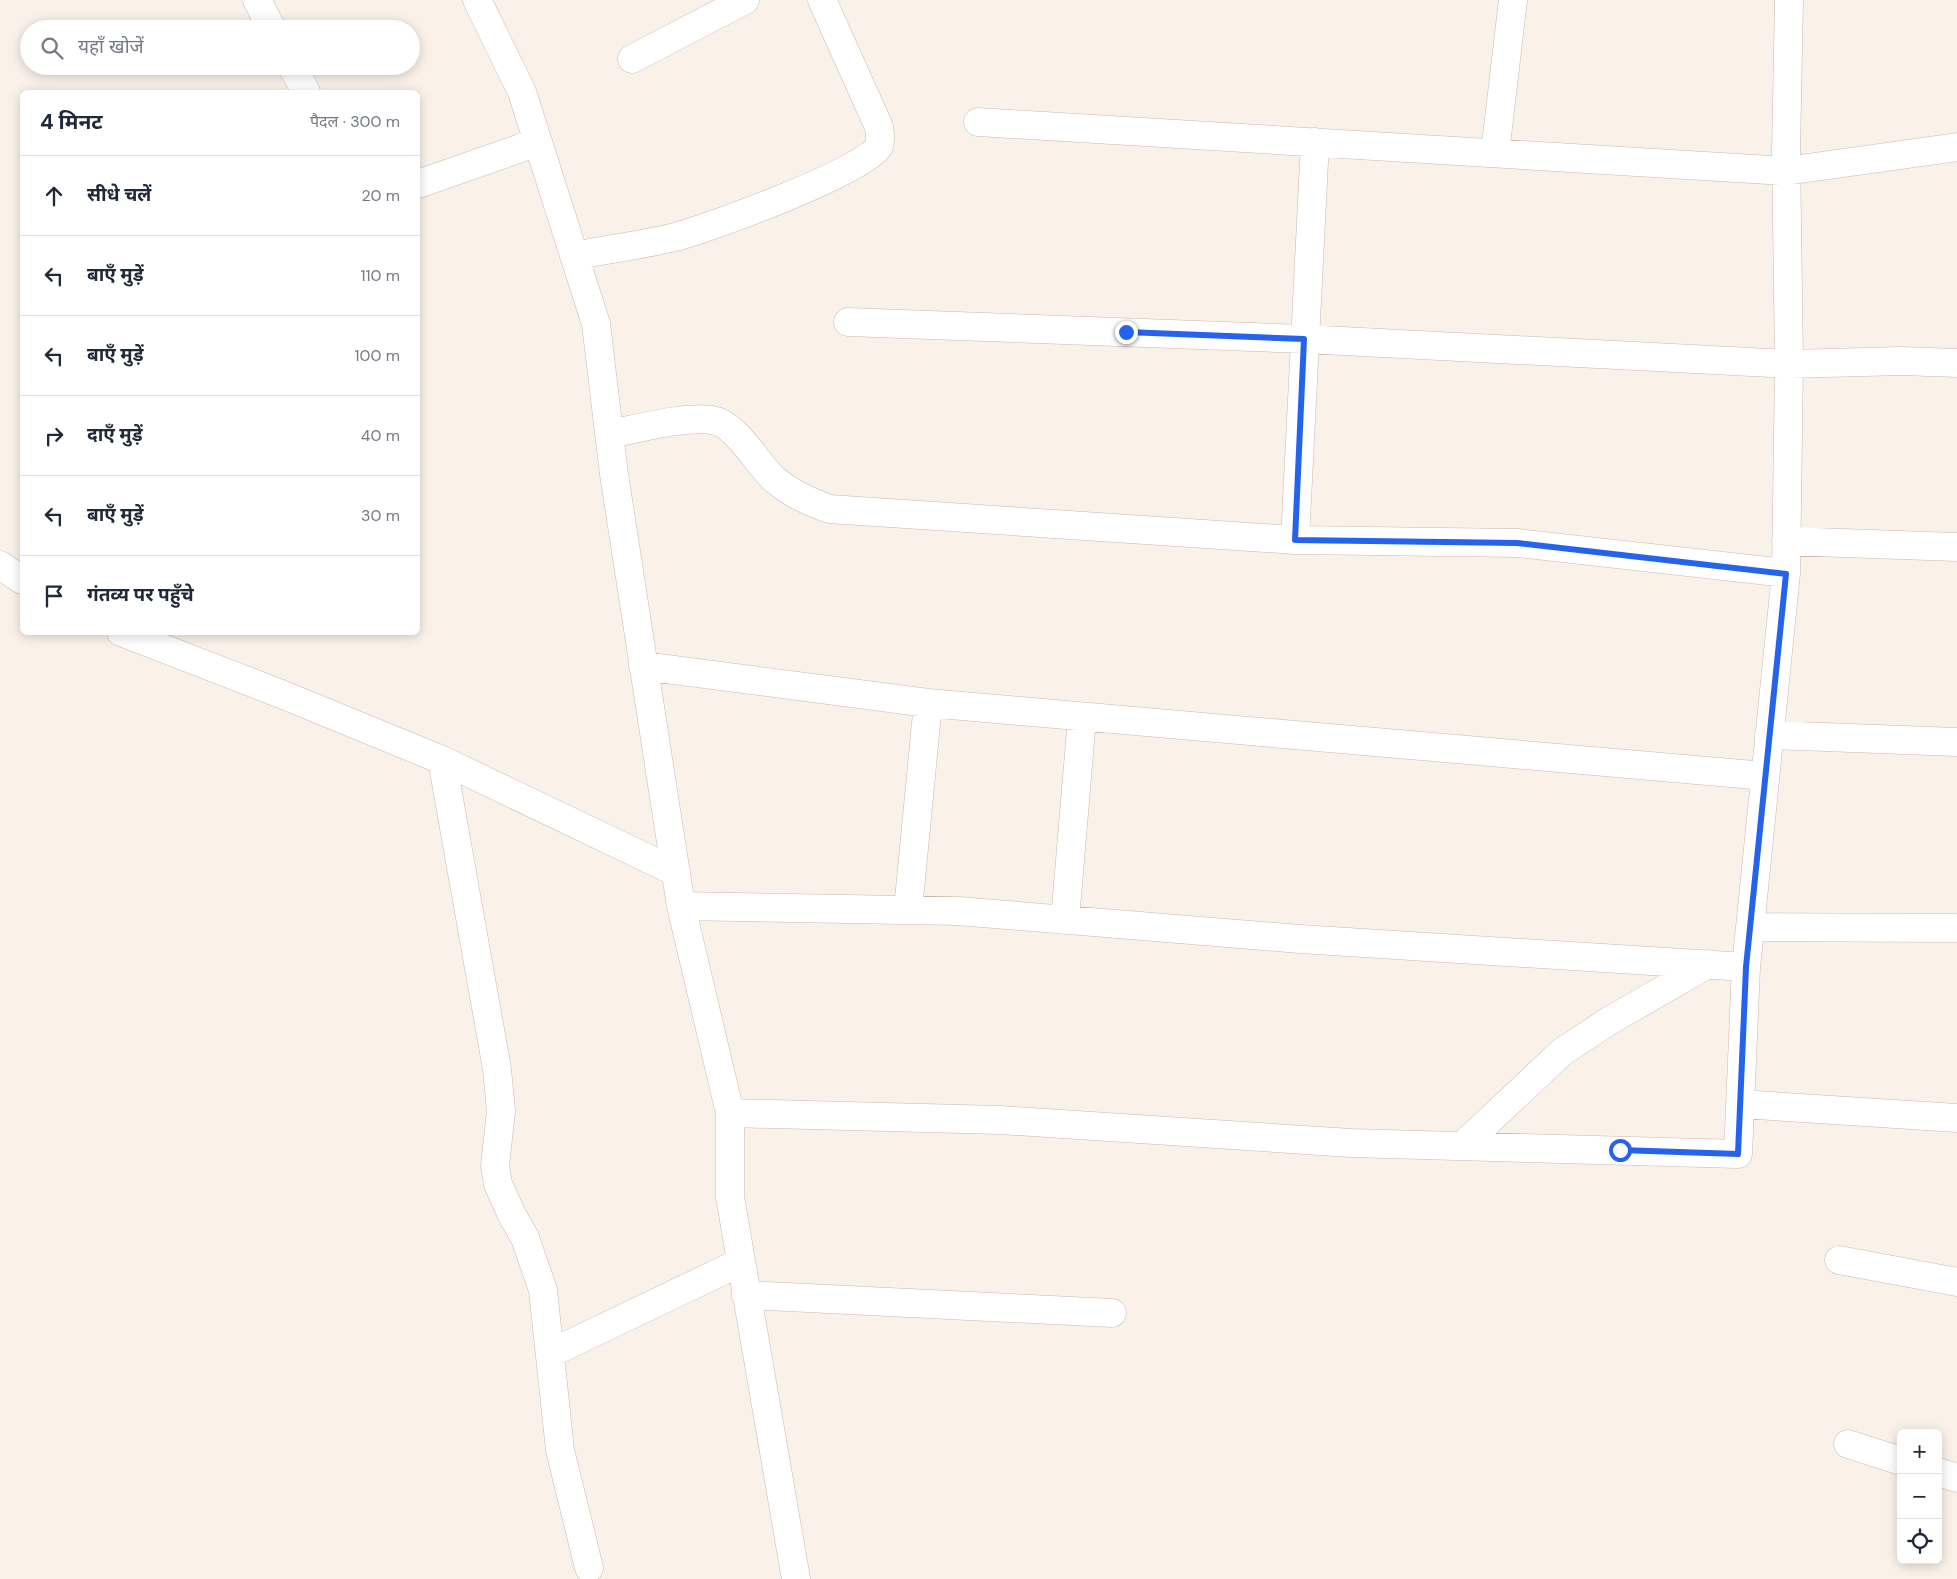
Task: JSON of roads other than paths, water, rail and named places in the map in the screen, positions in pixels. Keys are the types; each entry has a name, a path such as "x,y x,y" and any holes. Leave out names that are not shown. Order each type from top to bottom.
{"street":[{"path":"257,0 267,20"},
{"path":"477,0 522,92 596,324 609,434 681,906 730,1113 730,1197 796,1579"},
{"path":"632,59 746,0"},
{"path":"574,256 675,237 704,228 792,194 861,162 872,154 878,146 879,127 822,0"},
{"path":"1495,153 1514,0"},
{"path":"730,1113 1000,1120 1351,1143 1738,1154 1746,967 1786,574 1789,364 1786,171 1789,0"},
{"path":"297,75 305,90"},
{"path":"978,122 1786,171 1957,147"},
{"path":"420,183 538,142"},
{"path":"1295,540 1315,142"},
{"path":"848,322 1304,339 1789,364 1902,361 1957,363"},
{"path":"609,434 697,419 714,420 727,427 774,479 801,499 829,508 1295,540 1517,543 1786,574"},
{"path":"1786,541 1957,547"},
{"path":"0,564 20,579"},
{"path":"130,635 442,760 676,872"},
{"path":"643,666 928,703 1082,718 1765,776"},
{"path":"908,910 928,703"},
{"path":"1065,920 1082,718"},
{"path":"1769,735 1957,742"},
{"path":"442,760 497,1069 501,1111 495,1166 498,1184 535,1263 543,1290 560,1450 588,1568"},
{"path":"681,906 958,911 1300,939 1746,967"},
{"path":"1750,927 1957,928"},
{"path":"1462,1146 1562,1052 1609,1021 1708,964"},
{"path":"1740,1104 1957,1118"},
{"path":"1839,1260 1957,1282"},
{"path":"551,1353 741,1262"},
{"path":"746,1295 1112,1313"},
{"path":"1848,1444 1897,1460"},
{"path":"1942,1473 1957,1478"}]}
